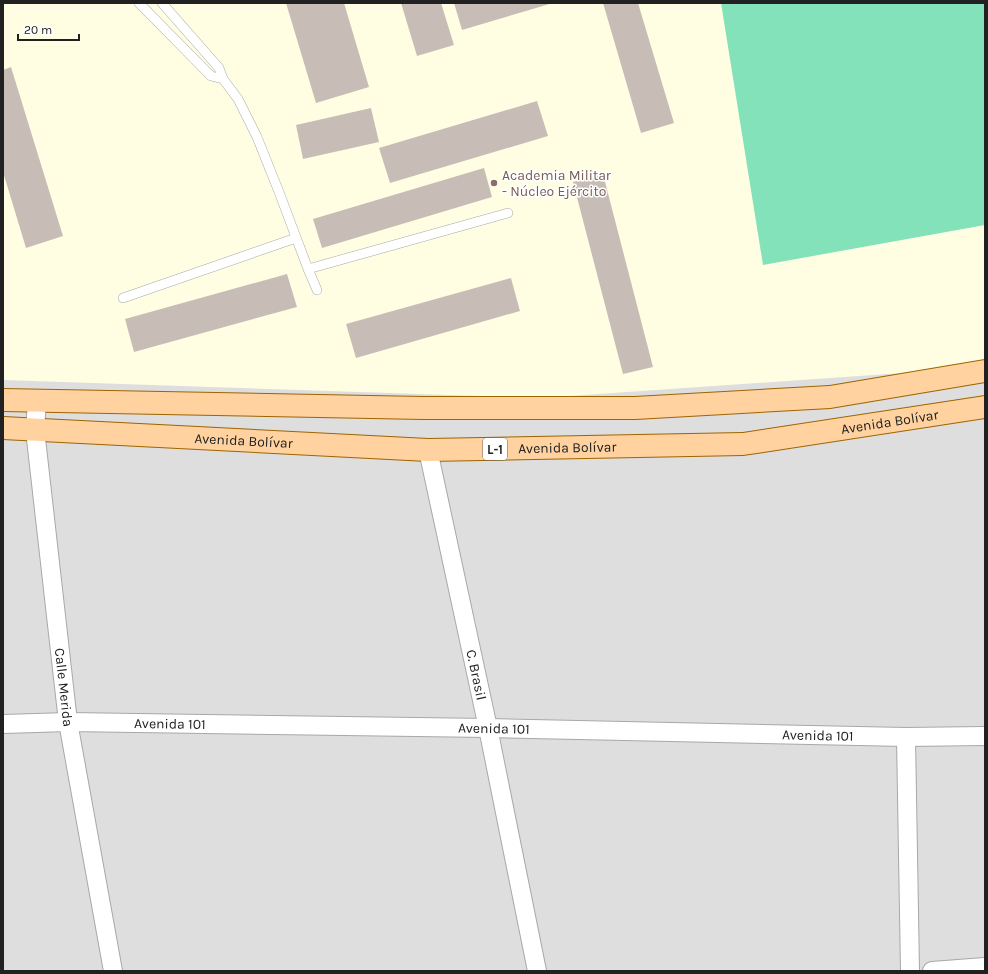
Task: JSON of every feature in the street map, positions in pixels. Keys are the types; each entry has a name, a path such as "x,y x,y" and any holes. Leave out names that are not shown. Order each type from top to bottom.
{"main road":[{"path":"3,400 423,408 635,408 830,397 985,371"},
{"name":"Avenida Bolívar","path":"3,428 428,450 744,444 985,407"}],"street":[{"name":"Calle Merida","path":"37,401 35,430 68,722 113,971"},
{"name":"C. Brasil","path":"428,450 488,728 537,971"},
{"name":"Avenida 101","path":"3,724 68,722 488,728 906,737 985,736"},
{"path":"906,737 910,971"},
{"path":"932,971 985,967"}],"lane":[{"path":"139,3 211,76 223,79"},
{"path":"162,3 219,68 223,79 238,99 257,137 317,290"},
{"path":"308,269 508,212"},
{"path":"123,298 296,238"}],"shaded area":[{"path":"3,3 985,3 985,971 3,971"},
{"name":"Academia Militar - Núcleo Ejército","path":"3,3 985,3 985,363 916,372 541,398 3,380"}],"green space":[{"path":"721,3 985,3 985,225 763,265"}],"building":[{"path":"286,3 344,3 369,87 316,103"},
{"path":"401,3 441,3 454,45 417,56"},
{"path":"454,3 553,3 462,30"},
{"path":"603,3 638,3 674,123 641,133"},
{"path":"11,67 63,236 26,248 3,172 3,70"},
{"path":"537,101 548,136 390,183 379,148"},
{"path":"371,108 379,142 303,159 296,125"},
{"path":"484,168 492,197 322,248 313,219"},
{"path":"603,174 653,367 623,374 573,182"},
{"path":"287,274 297,307 134,352 125,319"},
{"path":"511,278 520,311 356,358 346,324"}],"place":[{"name":"Academia Militar - Núcleo Ejército","path":"494,183"}]}
